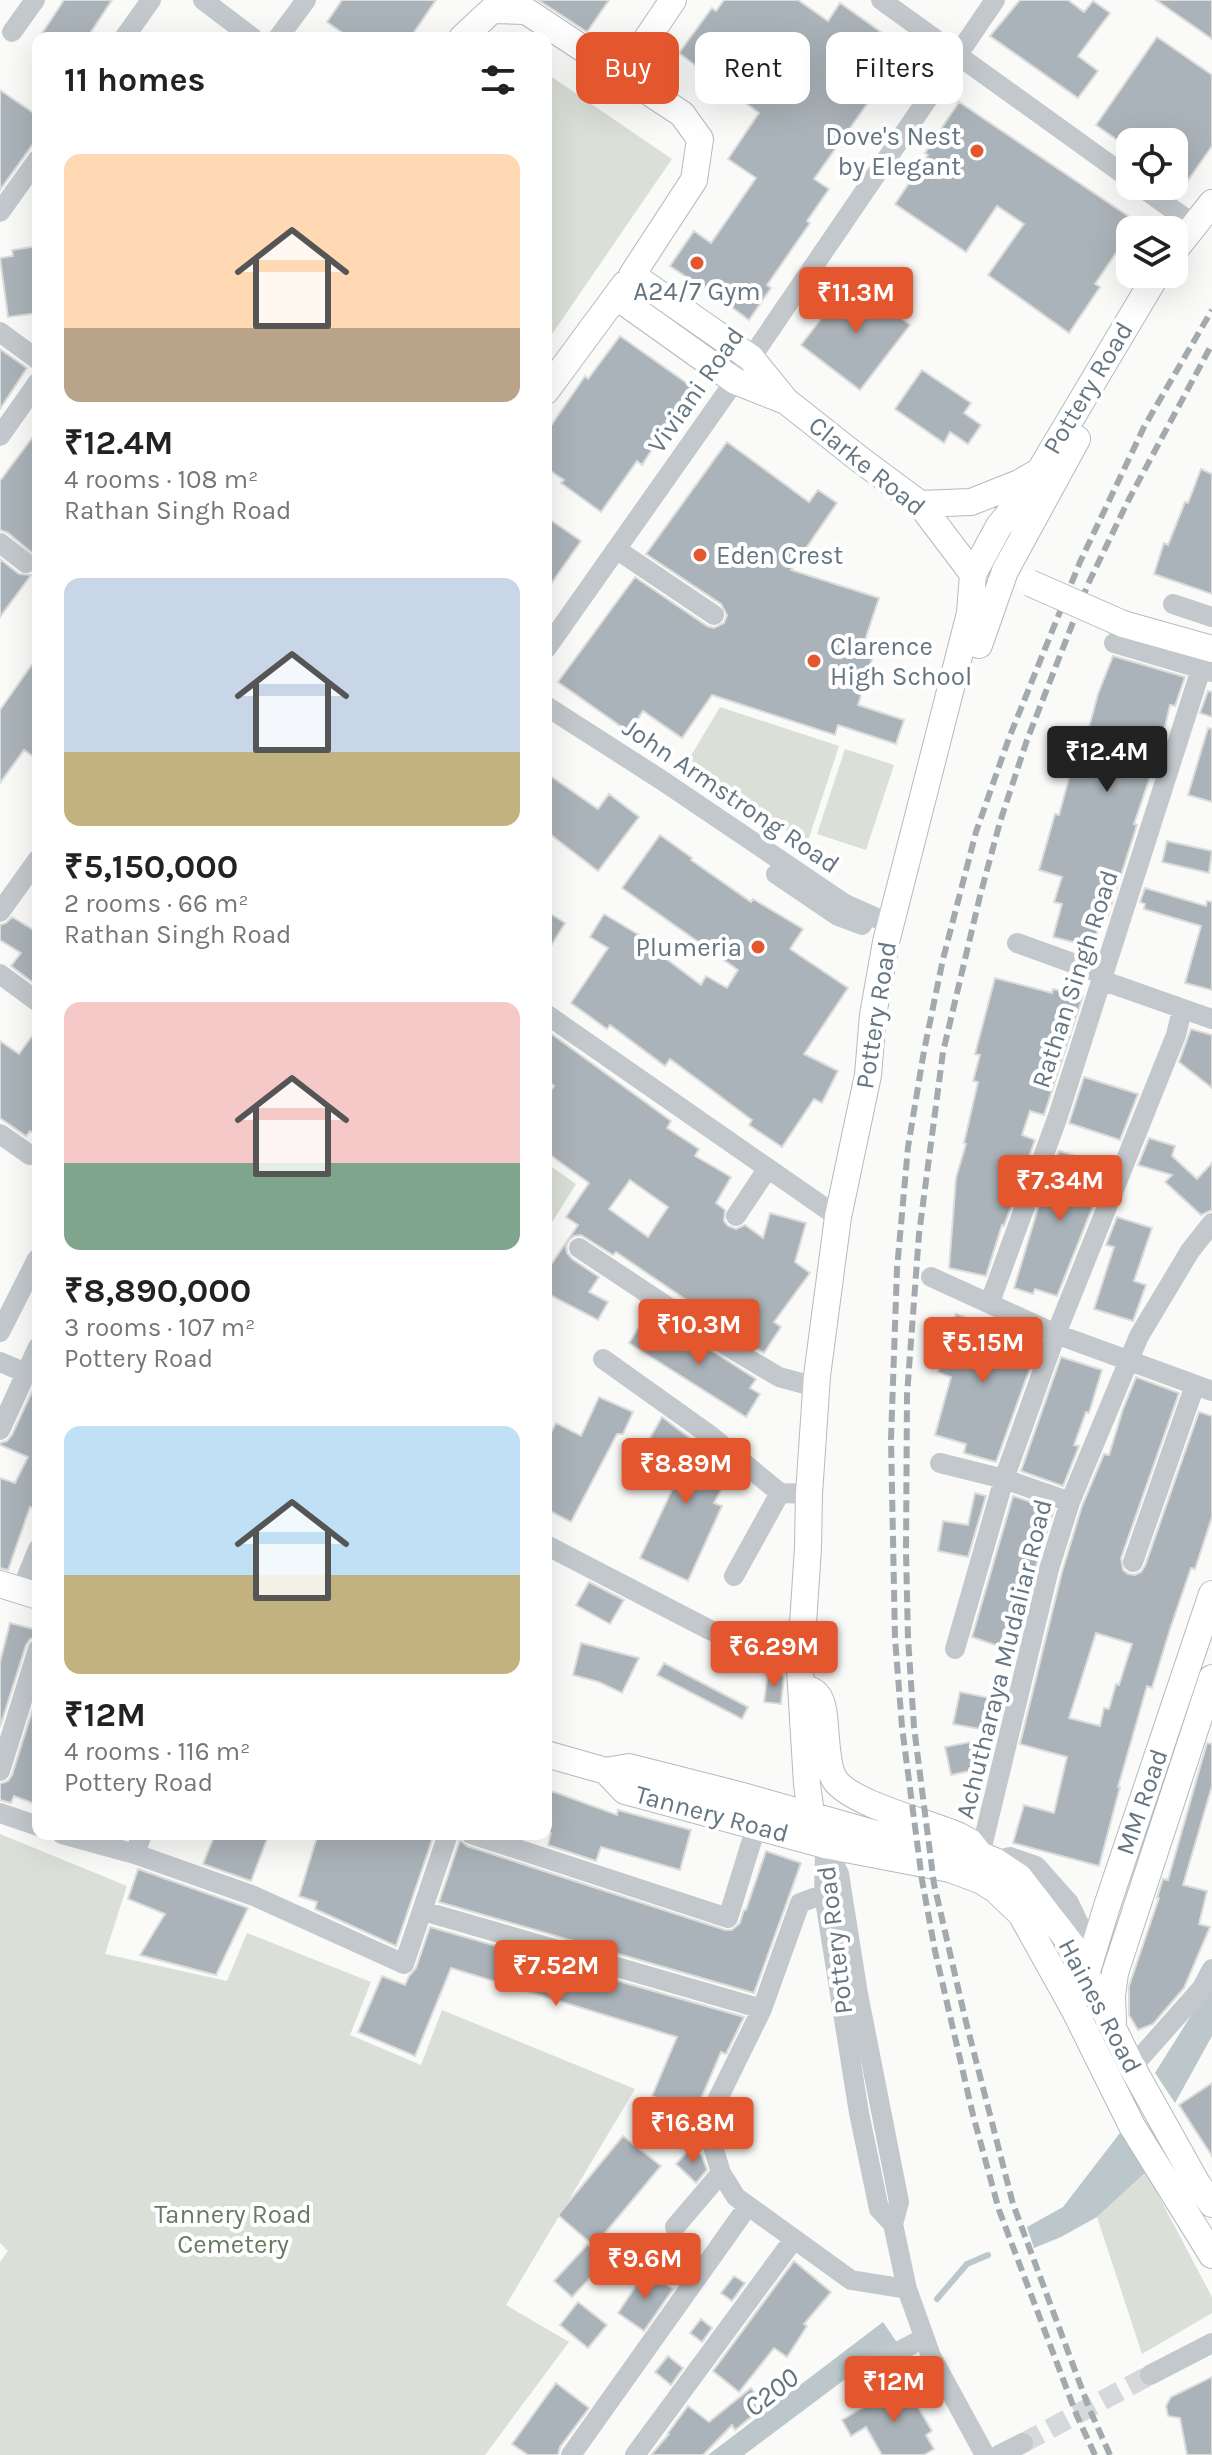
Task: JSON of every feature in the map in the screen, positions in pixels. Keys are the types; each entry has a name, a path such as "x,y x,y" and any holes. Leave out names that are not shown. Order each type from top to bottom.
{"main road":[{"path":"631,32 653,0"},
{"path":"651,32 673,0"},
{"path":"468,32 492,10 526,11 576,37"},
{"path":"552,383 617,297 694,180 700,139 671,104"},
{"name":"Pottery Road","path":"1188,240 1212,203"},
{"name":"Pottery Road","path":"1188,235 1196,226"},
{"name":"Clarke Road","path":"632,275 751,358 786,401 920,504 973,574"},
{"name":"Pottery Road","path":"868,1075 873,1015 889,930 970,613 973,574 999,526 1029,489 1160,288"},
{"name":"Pottery Road","path":"825,1845 811,1814 801,1678 809,1494 816,1387 838,1217 868,1075 884,1019 930,818 970,672 1005,571 1161,288"},
{"name":"Clarke Road","path":"617,297 735,381 786,401"},
{"path":"920,504 971,502 1038,472"},
{"path":"1005,571 1118,634 1208,663"},
{"name":"MM Road","path":"1075,2011 1212,1594"},
{"path":"801,1678 821,1700 830,1768 841,1787 868,1802 959,1836 987,1858"},
{"name":"MM Road","path":"1115,2033 1112,1996 1115,1973 1204,1726 1212,1678"},
{"name":"Tannery Road","path":"552,1756 606,1771 629,1767 811,1814"},
{"name":"Tannery Road","path":"606,1771 625,1791 825,1845"},
{"name":"Haines Road","path":"811,1814 901,1841 987,1858 1019,1877 1074,1948 1132,2067 1198,2185 1212,2204"},
{"name":"Haines Road","path":"825,1845 950,1869 982,1881 1021,1914 1075,2011 1137,2134 1212,2255"}],"street":[{"path":"12,32 35,0"},
{"path":"128,32 151,0"},
{"path":"203,0 245,32"},
{"path":"282,32 306,0"},
{"path":"881,0 926,32"},
{"name":"Viviani Road","path":"963,45 995,0"},
{"path":"963,58 1116,169"},
{"name":"Viviani Road","path":"552,638 751,358 923,104"},
{"path":"0,212 32,167"},
{"path":"1160,200 1196,226"},
{"path":"0,319 32,342"},
{"path":"0,332 32,356"},
{"path":"0,436 32,391"},
{"path":"0,543 26,563"},
{"path":"616,549 714,615"},
{"path":"1173,604 1212,617"},
{"name":"Rathan Singh Road","path":"990,1302 1058,1116 1208,663"},
{"name":"John Armstrong Road","path":"552,710 889,930"},
{"name":"John Armstrong Road","path":"552,721 838,916 889,930"},
{"path":"0,912 32,867"},
{"path":"1017,943 1182,1010 1212,1019"},
{"path":"0,974 32,998"},
{"path":"955,1649 1004,1479 1056,1334 1176,1035 1182,1010"},
{"path":"552,1018 838,1217"},
{"path":"0,1134 30,1155"},
{"path":"736,1216 768,1168"},
{"name":"Achutharaya Mudaliar Road","path":"987,1858 1049,1569 1070,1502 1139,1336 1190,1251 1212,1223"},
{"path":"579,1248 779,1377 816,1387"},
{"path":"0,1332 32,1269"},
{"path":"931,1277 1056,1334 1204,1388 1133,1562"},
{"path":"603,1359 711,1436 780,1493 809,1494"},
{"path":"0,1430 32,1360"},
{"path":"0,1362 26,1373"},
{"path":"940,1463 1004,1479 1070,1502"},
{"path":"734,1576 780,1493"},
{"path":"552,1548 801,1678"},
{"path":"20,1590 32,1563"},
{"path":"0,1771 32,1668"},
{"path":"0,1813 32,1824"},
{"path":"489,1840 728,1918 756,1827"},
{"path":"88,1840 254,1896 404,1964 446,1840"},
{"path":"135,1854 140,1840"},
{"name":"Pottery Road","path":"825,1845 824,1894 859,2113 879,2209 893,2224"},
{"name":"Pottery Road","path":"825,1845 839,1874 858,1994 899,2202 893,2224 915,2313 931,2356 985,2455"},
{"path":"824,1894 800,1903 762,2009 706,2123 721,2173 736,2197 851,2280 915,2313 862,2371"},
{"path":"423,1911 762,2009"},
{"path":"1132,2067 1202,1988 1212,1969"},
{"path":"675,2227 721,2173"},
{"path":"571,2455 748,2206"},
{"path":"635,2455 794,2239"},
{"path":"1150,2375 1212,2343"},
{"path":"999,2455 1023,2443"}],"green space":[{"path":"552,77 576,93 576,104 591,104 672,159 552,334"},
{"path":"720,707 839,746 807,844 686,764"},
{"path":"845,749 894,765 866,850 817,834"},
{"path":"552,1167 576,1184 552,1222"},
{"name":"Tannery Road Cemetery","path":"0,1834 127,1886 105,1954 227,1981 247,1933 371,1982 350,2035 421,2065 442,2010 635,2089 506,2305 569,2342 485,2455 0,2455 0,2262 8,2251 0,2243"},
{"path":"1146,2172 1212,2297 1212,2313 1142,2354 1097,2217"}],"shaded area":[{"path":"1212,1982 1212,2036 1175,2103 1155,2073"},
{"path":"1123,2129 1129,2146 1146,2172 1097,2217 1034,2248 1027,2227 1063,2207"},
{"path":"883,2322 900,2347 844,2380 744,2455 708,2455"}],"building":[{"path":"64,0 112,0 91,32 43,32"},
{"path":"342,0 436,0 414,32 341,32 327,22"},
{"path":"538,0 609,0 587,32"},
{"path":"724,0 798,0 828,21 840,3 881,32 826,32 826,104 867,104 814,179 829,189 807,221 810,223 767,285 771,288 749,320 670,266 694,231 711,243 756,178 728,159 759,113 747,104 810,104 810,32 695,32 695,65 679,53 712,8 716,11"},
{"path":"1020,0 1068,0 1084,12 1093,1 1110,13 1078,56 1098,71 1078,98 990,36"},
{"path":"1156,0 1212,0 1212,39"},
{"path":"1157,37 1212,75 1212,146 1188,180 1188,128 1116,128 1116,139 1096,125"},
{"path":"0,90 32,112 32,145 0,190"},
{"path":"958,104 962,104 1128,216 1116,216 1116,253 1095,284 1100,287 1069,333 988,275 1024,224 997,206 966,252 895,204 928,155 925,153"},
{"path":"32,247 32,314 8,317 0,258 13,256 12,250"},
{"path":"851,280 910,325 860,390 801,345"},
{"path":"620,336 695,389 642,465 637,461 601,512 561,483 564,480 552,472 552,424 585,376 588,379"},
{"path":"0,349 27,368 0,409"},
{"path":"922,370 971,403 964,413 981,425 968,444 950,432 944,443 895,409"},
{"path":"32,438 32,553 0,530 0,481"},
{"path":"727,442 809,502 818,490 837,503 791,570 879,598 861,652 873,656 858,705 904,720 896,744 838,725 835,735 712,695 682,738 643,711 629,732 558,682 635,577 707,626 714,628 724,623 727,615 721,604 646,554"},
{"path":"1201,469 1212,474 1212,594 1154,574 1164,543 1168,545"},
{"path":"552,521 581,541 552,582"},
{"path":"0,559 19,574 31,575 0,617"},
{"path":"1113,656 1185,677 1175,706 1170,705 1153,778 1150,777 1134,824 1137,825 1107,919 1101,917 1093,947 1053,937 1062,904 1054,902 1062,877 1039,870 1055,814 1059,815 1075,756 1081,757 1098,694"},
{"path":"32,665 32,756 24,750 0,783 0,710"},
{"path":"1208,691 1212,692 1212,717 1200,713"},
{"path":"1208,728 1212,729 1212,802 1188,795"},
{"path":"552,777 598,809 609,794 639,817 598,871 552,836"},
{"path":"660,835 751,902 753,899 803,929 790,949 848,988 804,1054 838,1071 822,1103 814,1099 782,1147 749,1125 752,1120 670,1059 665,1066 610,1025 607,1029 571,1003 608,948 590,937 604,914 664,950 661,955 701,985 706,976 727,988 738,970 622,888"},
{"path":"1167,841 1212,851 1209,873 1162,862"},
{"path":"1145,888 1206,906 1207,901 1212,902 1212,990 1185,983 1201,926 1144,909 1145,904 1140,902"},
{"path":"552,915 565,923 552,944"},
{"path":"12,917 32,929 32,982 11,966 21,953 0,940 0,925"},
{"path":"995,978 1052,993 1053,989 1083,996 1044,1115 1030,1111 1022,1135 1035,1140 986,1276 949,1268 956,1178 978,1082 973,1081 980,1055 975,1054"},
{"path":"1191,1029 1212,1035 1212,1088 1179,1062"},
{"path":"552,1034 671,1121 667,1128 699,1149 695,1156 731,1177 716,1203 725,1210 724,1221 728,1226 736,1229 745,1225 763,1238 770,1213 806,1223 795,1262 810,1273 774,1322 781,1327 764,1353 699,1312 701,1310 616,1252 613,1255 581,1235 569,1240 567,1253 599,1277 589,1292 608,1302 598,1320 552,1296 552,1263 578,1225 566,1217 589,1183 552,1156","holes":["630,1180 668,1207 648,1237 609,1209"]},
{"path":"32,1036 32,1132 26,1136 0,1118 0,1041 19,1054"},
{"path":"1084,1077 1138,1094 1120,1140 1069,1123"},
{"path":"1149,1138 1175,1146 1172,1156 1197,1179 1212,1163 1212,1210 1201,1215 1165,1182 1172,1175 1138,1165"},
{"path":"1059,1151 1109,1166 1057,1296 1035,1289 1033,1294 1014,1288"},
{"path":"1117,1217 1152,1228 1134,1281 1146,1285 1133,1321 1094,1309 1114,1247 1106,1245"},
{"path":"956,1314 1039,1343 996,1462 964,1453 966,1444 935,1435 951,1377 938,1372"},
{"path":"643,1321 678,1343 684,1333 756,1379 750,1388 760,1394 746,1417 629,1343"},
{"path":"1061,1357 1102,1370 1089,1413 1086,1412 1074,1445 1079,1446 1063,1486 1021,1471"},
{"path":"1136,1377 1179,1393 1121,1558 1123,1570 1135,1575 1145,1566 1199,1412 1212,1416 1212,1517 1195,1569 1191,1568 1152,1688 1147,1686 1099,1866 1013,1843 1024,1805 1054,1813 1067,1757 1020,1744 1062,1572 1082,1506 1104,1454 1109,1455","holes":["1096,1633 1132,1644 1109,1709 1104,1708 1100,1726 1069,1718"]},
{"path":"32,1392 32,1508 8,1570 0,1568 0,1478 15,1483 28,1457 0,1445 12,1435"},
{"path":"599,1397 633,1412 623,1434 617,1434 571,1522 552,1512 552,1431 556,1423 581,1436"},
{"path":"662,1417 732,1470 714,1503 722,1506 688,1581 640,1558 673,1488 677,1489 692,1462 650,1438"},
{"path":"975,1493 986,1496 968,1557 938,1551 943,1521 968,1525"},
{"path":"1013,1496 1054,1510 1036,1566 1016,1652 972,1637"},
{"path":"589,1582 624,1600 610,1624 576,1605"},
{"path":"10,1623 32,1628 32,1638 26,1645 0,1727 0,1662"},
{"path":"581,1643 639,1658 622,1693 573,1675"},
{"path":"664,1663 748,1707 742,1719 657,1675"},
{"path":"768,1672 784,1676 781,1704 764,1702"},
{"path":"960,1692 1004,1701 996,1732 953,1724"},
{"path":"32,1712 32,1803 14,1796 11,1803 0,1800 0,1784 12,1775"},
{"path":"995,1737 988,1767 951,1775 945,1747"},
{"path":"1207,1743 1212,1744 1212,1786 1183,1885 1207,1891 1199,1924 1210,1927 1184,1988 1153,2024 1138,2030 1129,2015 1129,1986 1163,1879 1168,1880"},
{"path":"552,1791 617,1815 618,1810 691,1830 680,1870 601,1847 596,1861 548,1845 552,1840"},
{"path":"213,1840 267,1840 251,1881 203,1864"},
{"path":"316,1840 432,1840 396,1946 315,1909 317,1902 299,1896"},
{"path":"460,1840 467,1846 725,1930 732,1930 740,1923 766,1851 801,1863 754,1993 439,1902"},
{"path":"138,1869 248,1908 216,1975 140,1955 165,1914 128,1899"},
{"path":"430,1927 744,2017 726,2054 721,2052 694,2115 652,2096 677,2037 451,1968 415,2056 358,2032 382,1976 405,1985 416,1968"},
{"path":"1212,2083 1212,2156 1179,2105"},
{"path":"623,2136 661,2166 594,2246 558,2215"},
{"path":"692,2147 702,2156 707,2170 696,2183 676,2164"},
{"path":"588,2244 606,2261 572,2297 554,2281"},
{"path":"794,2261 831,2292 804,2324 807,2326 787,2357 774,2348 739,2392 713,2371"},
{"path":"646,2271 673,2289 644,2331 618,2313"},
{"path":"734,2276 745,2283 732,2301 721,2293"},
{"path":"578,2302 607,2325 588,2348 560,2325"},
{"path":"701,2319 712,2328 702,2342 690,2333"},
{"path":"668,2356 683,2368 671,2385 655,2372"},
{"path":"1212,2377 1212,2455 1187,2455 1180,2418 1168,2416 1166,2406 1171,2397"},
{"path":"556,2383 589,2408 560,2447 558,2455 528,2455 512,2444"},
{"path":"904,2383 932,2431 926,2435 934,2449 924,2455 882,2455 866,2427 851,2436 842,2420"},
{"path":"751,2388 765,2406 735,2430 732,2425 703,2455 651,2455 688,2406 709,2422"}],"waterway":[{"name":"C200","path":"937,2299 967,2264 988,2255"}],"tunnel":[{"path":"1023,2443 1150,2375"}],"railway":[{"path":"1095,2455 1077,2416 999,2210 973,2115 922,1880 902,1727 895,1638 891,1439 897,1269 908,1147 924,1051 943,959 976,832 1009,738 1080,562 1144,427 1212,310"},
{"path":"1110,2455 1089,2408 1013,2204 934,1884 914,1727 908,1638 907,1395 919,1234 943,1052 1000,822 1027,740 1088,584 1128,501 1212,344"}],"place":[{"name":"Dove's Nest by Elegant","path":"977,151"},
{"name":"A24/7 Gym","path":"697,263"},
{"name":"Eden Crest","path":"700,555"},
{"name":"Clarence High School","path":"814,661"},
{"name":"Plumeria","path":"758,947"}]}
